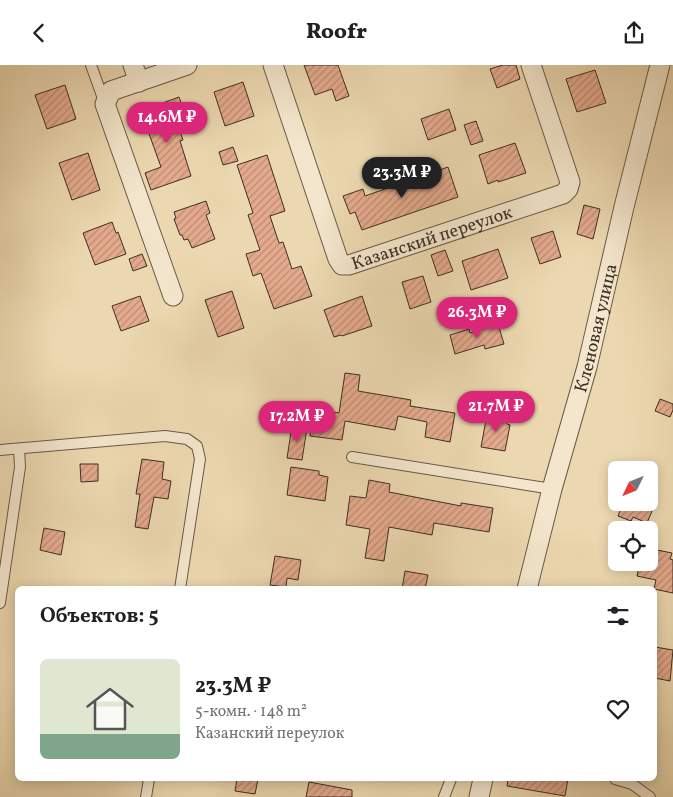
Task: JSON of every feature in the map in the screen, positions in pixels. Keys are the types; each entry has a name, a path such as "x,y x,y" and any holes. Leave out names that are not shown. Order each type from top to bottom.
{"street":[{"path":"173,296 105,104 111,91 136,73 187,65"},
{"name":"Казанский переулок","path":"273,65 338,259 342,265 349,265 563,194 568,189 570,182 531,65"},
{"name":"Кленовая улица","path":"528,586 552,489 587,367 624,207 660,65"},
{"path":"479,797 483,781"}],"lane":[{"path":"91,65 105,104"},
{"path":"0,450 165,436 187,439 197,446 200,459 180,586"},
{"path":"0,603 20,467 19,449"},
{"path":"352,457 552,489"},
{"path":"146,797 149,781"},
{"path":"444,797 450,781"},
{"path":"622,781 632,784 650,797"}],"building":[{"path":"304,65 338,65 349,96 336,101 332,89 315,95"},
{"path":"503,65 516,65 520,79 497,88 490,69"},
{"path":"595,70 606,103 577,112 566,79"},
{"path":"243,82 254,116 225,126 214,92"},
{"path":"65,85 76,119 47,129 35,95"},
{"path":"179,97 186,116 176,120 183,140 180,141 191,176 151,190 145,173 161,167 143,117 159,111 157,105"},
{"path":"449,109 456,130 428,140 421,119"},
{"path":"476,121 483,141 471,145 464,125"},
{"path":"515,143 526,173 488,184 479,155"},
{"path":"233,147 238,161 223,165 219,152"},
{"path":"88,153 100,190 72,200 59,163"},
{"path":"267,155 285,211 270,216 279,243 283,242 292,269 301,266 312,296 274,309 261,273 253,276 246,254 260,250 248,215 253,213 237,165"},
{"path":"448,167 458,197 362,230 355,212 350,214 343,196 363,189 365,196"},
{"path":"206,201 210,213 206,215 215,239 192,248 188,239 184,240 182,235 180,235 174,219 176,218 174,212"},
{"path":"584,205 600,209 593,239 577,234"},
{"path":"112,222 126,254 95,265 83,233"},
{"path":"553,231 561,257 540,264 531,238"},
{"path":"498,249 508,278 471,290 462,261"},
{"path":"445,250 453,271 438,276 431,255"},
{"path":"142,254 147,266 133,271 129,259"},
{"path":"423,276 431,302 410,309 402,282"},
{"path":"232,291 244,328 218,337 205,300"},
{"path":"140,296 149,321 121,331 112,306"},
{"path":"362,296 372,326 334,337 324,310"},
{"path":"498,324 504,344 485,349 484,345 455,354 450,335 469,329 470,333"},
{"path":"345,373 360,375 358,391 411,400 410,406 455,413 450,442 425,437 427,422 398,416 395,430 345,421 342,440 310,436 314,409 339,413"},
{"path":"660,399 673,404 670,417 655,411"},
{"path":"490,414 508,418 507,424 510,425 505,451 481,447 486,420 489,420"},
{"path":"292,426 307,428 302,460 287,458"},
{"path":"142,459 164,462 162,479 171,481 168,499 154,497 148,529 135,527 140,494 136,494"},
{"path":"80,464 98,464 98,481 81,482"},
{"path":"291,467 319,471 319,475 328,477 325,501 287,495"},
{"path":"369,480 390,484 389,492 461,506 461,503 493,508 489,532 434,523 432,535 389,527 384,561 365,558 370,529 346,525 350,496 366,498"},
{"path":"620,511 652,511 648,521 633,517 631,521 618,516"},
{"path":"44,528 65,532 61,555 40,550"},
{"path":"658,550 672,553 670,559 673,560 673,593 657,590 657,586 655,586 656,580 637,576 638,571 658,571"},
{"path":"275,556 301,560 298,580 287,578 286,586 270,585"},
{"path":"405,571 428,575 426,586 402,586"},
{"path":"657,647 673,650 670,681 657,678"},
{"path":"237,781 258,781 255,794 235,791"},
{"path":"508,781 568,781 565,796 507,786"},
{"path":"309,782 352,790 352,797 306,797"}]}
